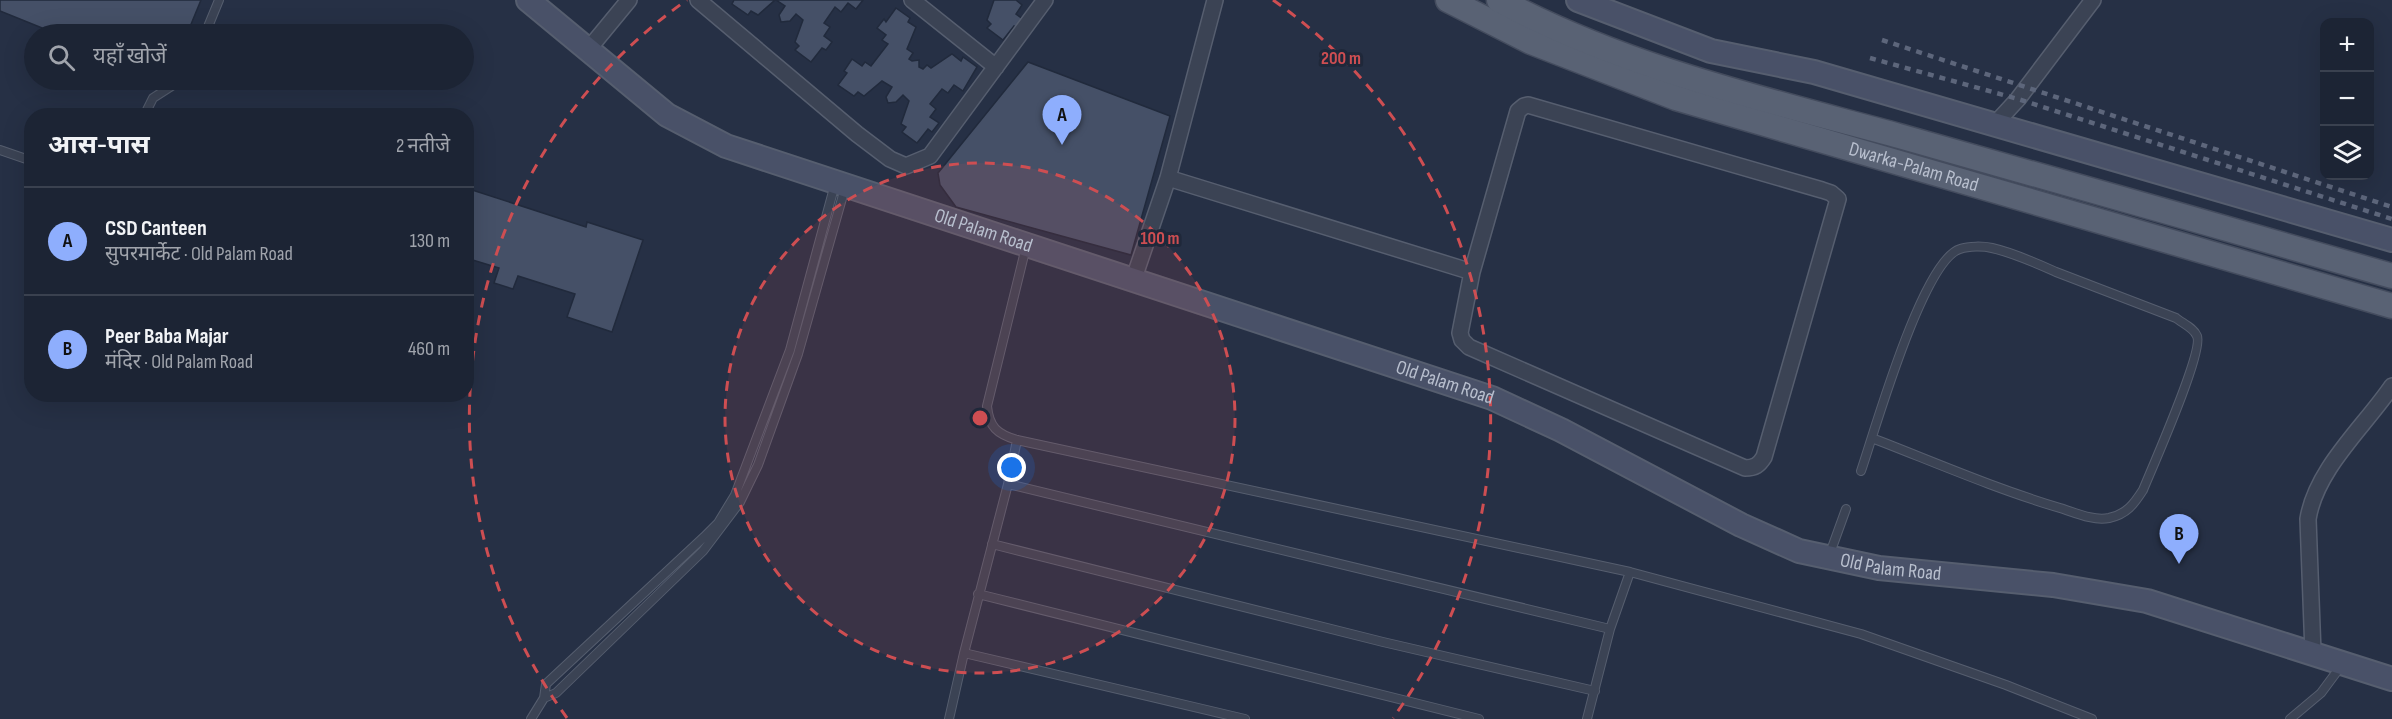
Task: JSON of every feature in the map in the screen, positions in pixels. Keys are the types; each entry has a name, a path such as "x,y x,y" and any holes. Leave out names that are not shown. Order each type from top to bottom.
{"main road":[{"name":"Dwarka-Palam Road","path":"1448,0 1531,42 1676,98 2392,306"},
{"name":"Dwarka-Palam Road","path":"1499,0 1540,22 1682,76 2392,276"}],"street":[{"name":"Old Palam Road","path":"528,0 667,115 726,146 1492,398 1561,430 1741,525 1798,551 1879,567 2053,585 2147,601 2392,679"},
{"path":"587,51 629,0"},
{"path":"698,0 857,134 890,159 906,166 930,156 1045,0"},
{"path":"912,0 996,67"},
{"path":"1133,281 1168,178 1215,0"},
{"path":"1578,0 1711,51 1814,72 2392,240"},
{"path":"1995,124 2018,99 2093,0"},
{"path":"1524,105 1822,190 1832,193 1838,199 1764,457 1757,466 1752,468 1745,468 1469,347 1462,340 1460,333 1472,272 1518,111 1524,105"},
{"path":"1168,178 1472,272"},
{"path":"2313,653 2308,519 2312,497 2344,447 2392,387"}],"lane":[{"path":"209,24 219,0"},
{"path":"148,108 153,98 165,90"},
{"path":"0,150 24,158"},
{"path":"544,698 556,693 703,551 740,502 758,465 798,354 840,185"},
{"path":"531,719 544,698 546,684 718,523 735,495 790,350 840,185"},
{"path":"1026,245 987,406 991,426 1004,436 1630,572 1861,634 2006,685 2092,719"},
{"path":"1861,471 1872,438 1924,296 1947,256 1959,249 1991,248 2034,263 2176,318 2190,327 2198,336 2198,349 2143,490 2133,505 2122,514 2107,518 2094,518 2027,498 1872,438"},
{"path":"949,719 1017,440"},
{"path":"1008,484 1610,629"},
{"path":"1829,557 1846,509"},
{"path":"992,544 1383,642 1595,691"},
{"path":"1587,719 1610,629 1630,572"},
{"path":"978,594 1479,719"},
{"path":"964,653 1245,719"},
{"path":"2290,719 2321,693 2344,663"}],"building":[{"path":"0,0 201,0 191,24 32,24 0,11"},
{"path":"734,0 775,0 758,15 751,11 748,15 732,4"},
{"path":"776,0 863,0 856,9 848,3 841,12 835,7 824,23 830,27 824,36 832,42 826,50 822,48 811,62 795,50 799,46 795,42 803,20 796,14 790,21 781,22 779,15 785,6"},
{"path":"994,0 1016,0 1022,5 1016,14 1024,20 1018,28 1014,26 1003,40 987,28 991,24 987,20"},
{"path":"896,8 910,18 908,22 916,27 907,49 913,53 909,59 919,60 919,67 923,69 927,65 931,68 952,54 961,61 963,57 977,67 963,91 954,85 948,93 942,89 930,104 936,109 930,117 939,123 932,132 928,129 917,143 902,132 906,127 901,124 909,101 903,95 896,102 888,103 886,97 892,87 882,81 864,96 858,92 854,96 838,85 847,73 844,71 852,59 862,66 865,62 871,66 888,44 882,40 886,35 877,28 884,19 886,22"},
{"path":"1028,62 1170,116 1131,255 956,207 940,185 938,173"},
{"path":"474,191 586,227 587,222 643,240 612,332 567,317 575,294 518,276 513,289 494,283 499,268 474,260"}],"railway":[{"path":"1882,40 2392,207"},
{"path":"1870,58 2018,99 2392,219"}],"place":[{"name":"CSD Canteen","path":"1062,145"},
{"name":"Peer Baba Majar","path":"2179,564"}]}
